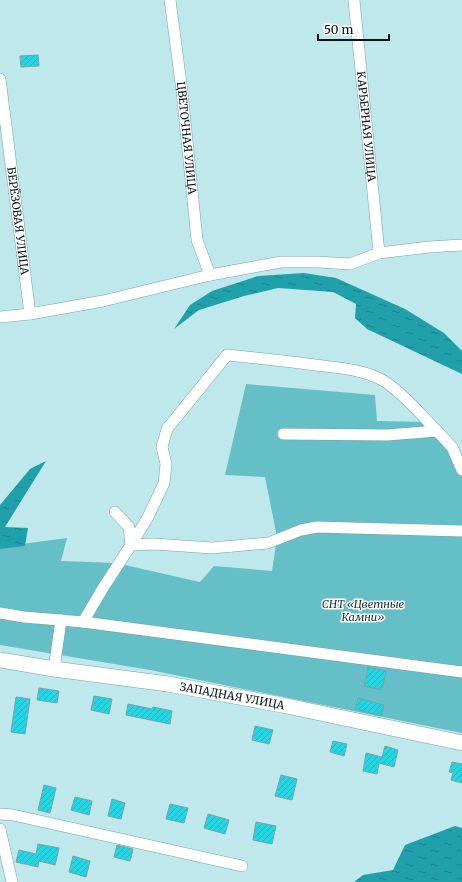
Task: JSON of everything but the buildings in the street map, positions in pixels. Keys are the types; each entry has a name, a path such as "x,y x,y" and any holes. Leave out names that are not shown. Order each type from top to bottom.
{"main road":[{"name":"ЗАПАДНАЯ УЛИЦА","path":"0,660 54,669 168,684 282,705 462,743"}],"street":[{"name":"ЦВЕТОЧНАЯ УЛИЦА","path":"170,0 182,91 197,240 210,275"},
{"name":"КАРЬЕРНАЯ УЛИЦА","path":"354,0 379,253"},
{"name":"БЕРЁЗОВАЯ УЛИЦА","path":"0,79 30,314"},
{"path":"0,317 30,314 104,301 210,275 281,262 350,264 379,253 462,245"},
{"path":"84,622 103,588 148,517 164,483 166,464 162,447 167,429 227,355 336,368 367,373 383,380 399,392 452,447 462,470"},
{"path":"283,434 387,435 437,431"},
{"path":"114,512 129,527 131,545"},
{"path":"131,545 154,544 212,548 268,544 301,530 317,527 462,531"},
{"path":"0,614 84,622 462,672"},
{"path":"54,669 61,620"},
{"path":"0,814 13,815 242,866"},
{"path":"0,829 12,882"}],"green space":[{"name":"СНТ «Цветные Камни»","path":"246,384 375,395 377,421 427,422 462,472 462,733 150,670 0,645 0,549 29,543 67,538 61,561 116,563 200,582 214,566 272,571 277,537 265,477 225,475"}],"water":[{"path":"304,273 336,278 405,309 444,333 462,351 462,374 367,329 355,318 356,304 333,292 278,288 244,296 199,310 174,329 190,305 212,291 258,276"},
{"path":"46,461 5,527 28,528 25,546 0,549 0,505 30,469"},
{"path":"455,826 462,828 462,882 354,882 363,875 393,870 405,845"}]}
